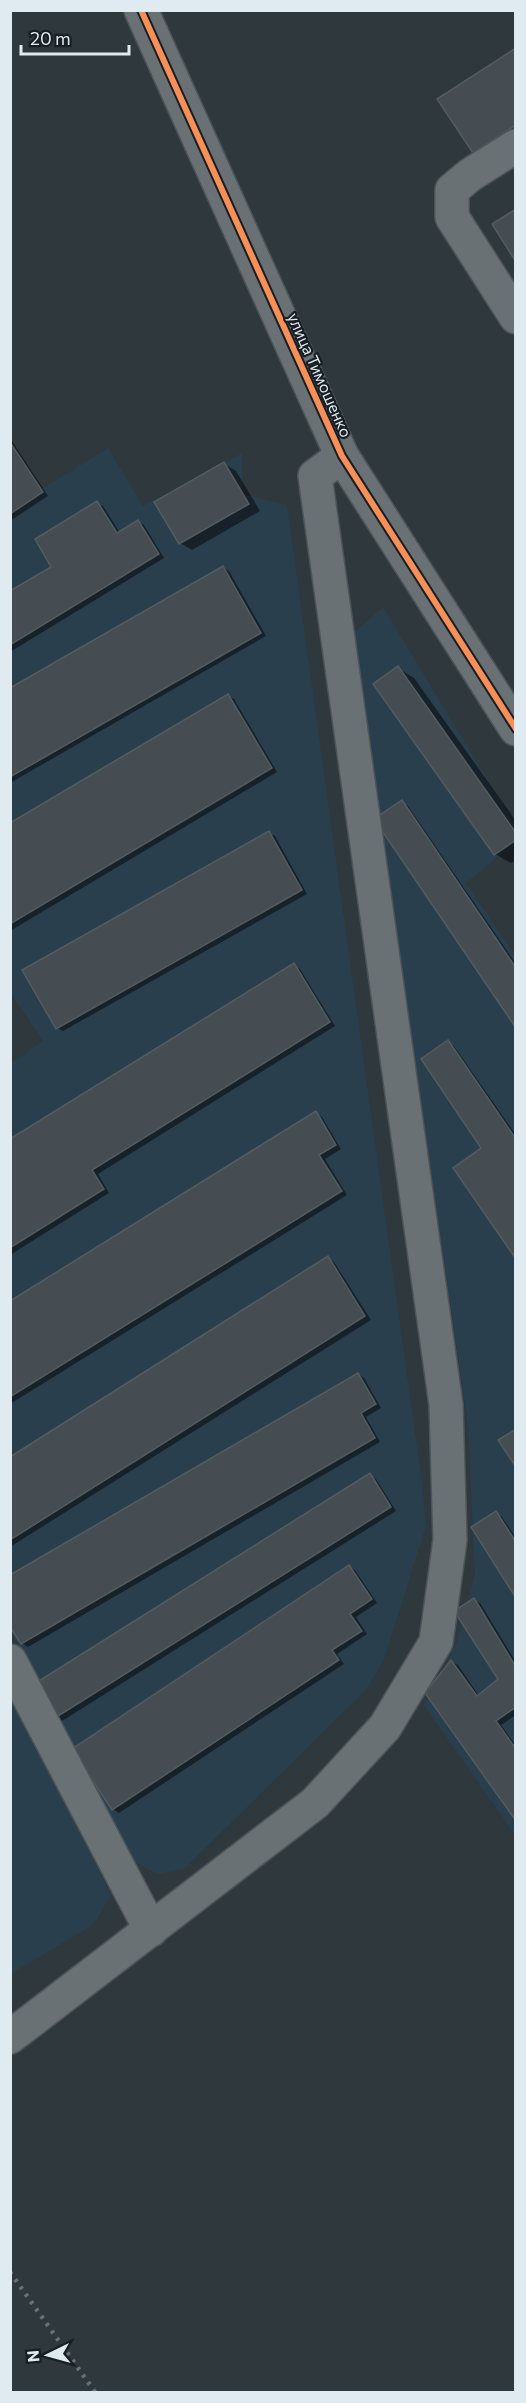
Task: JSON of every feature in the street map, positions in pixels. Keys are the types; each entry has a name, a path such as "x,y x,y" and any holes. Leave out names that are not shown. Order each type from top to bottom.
{"street":[{"name":"улица Тимошенко","path":"141,10 342,456 516,729"},
{"path":"516,146 470,175 452,190 452,217 516,317"},
{"path":"10,2037 315,1803 385,1727 436,1642 450,1540 446,1405 315,476 342,456"},
{"path":"10,1661 151,1930"}],"shaded area":[{"path":"10,448 37,492 108,448 143,506 242,453 242,494 287,505 423,1490 426,1526 384,1660 366,1690 184,1869 157,1874 132,1860 11,1631 11,1063 43,1041 11,993"},
{"path":"383,607 515,825 515,843 466,883 515,956 515,1835 424,1705 456,1645 475,1575 468,1424 353,633"},
{"path":"10,1696 111,1895 94,1924 11,1974"}],"building":[{"path":"516,48 516,125 473,153 437,99"},
{"path":"516,209 516,262 492,224"},
{"path":"10,442 43,492 10,514"},
{"path":"224,462 249,504 179,544 154,502"},
{"path":"97,501 117,533 138,520 159,554 10,645 10,591 51,567 35,539"},
{"path":"223,566 261,633 10,777 10,688"},
{"path":"398,666 516,833 516,840 494,855 373,684"},
{"path":"228,694 272,768 10,924 10,823"},
{"path":"402,800 516,968 516,1028 374,819"},
{"path":"269,831 302,890 56,1029 22,970"},
{"path":"294,963 330,1022 92,1170 104,1189 10,1248 10,1139"},
{"path":"448,1040 516,1139 516,1259 453,1168 481,1148 421,1059"},
{"path":"316,1111 336,1145 319,1155 342,1191 10,1397 10,1301"},
{"path":"328,1256 365,1316 10,1540 10,1457"},
{"path":"358,1373 376,1404 361,1413 375,1438 21,1644 10,1627 10,1575"},
{"path":"516,1429 516,1467 498,1440"},
{"path":"370,1473 391,1507 55,1718 34,1684"},
{"path":"496,1511 516,1542 516,1598 471,1527"},
{"path":"349,1565 372,1599 350,1614 362,1631 332,1650 339,1660 112,1810 72,1749"},
{"path":"474,1598 516,1667 516,1707 496,1721 516,1749 516,1821 425,1693 451,1660 477,1696 498,1679 454,1611"}],"railway":[{"path":"10,2272 95,2392"}],"cycle path":[{"path":"141,10 342,456 516,729"}]}
